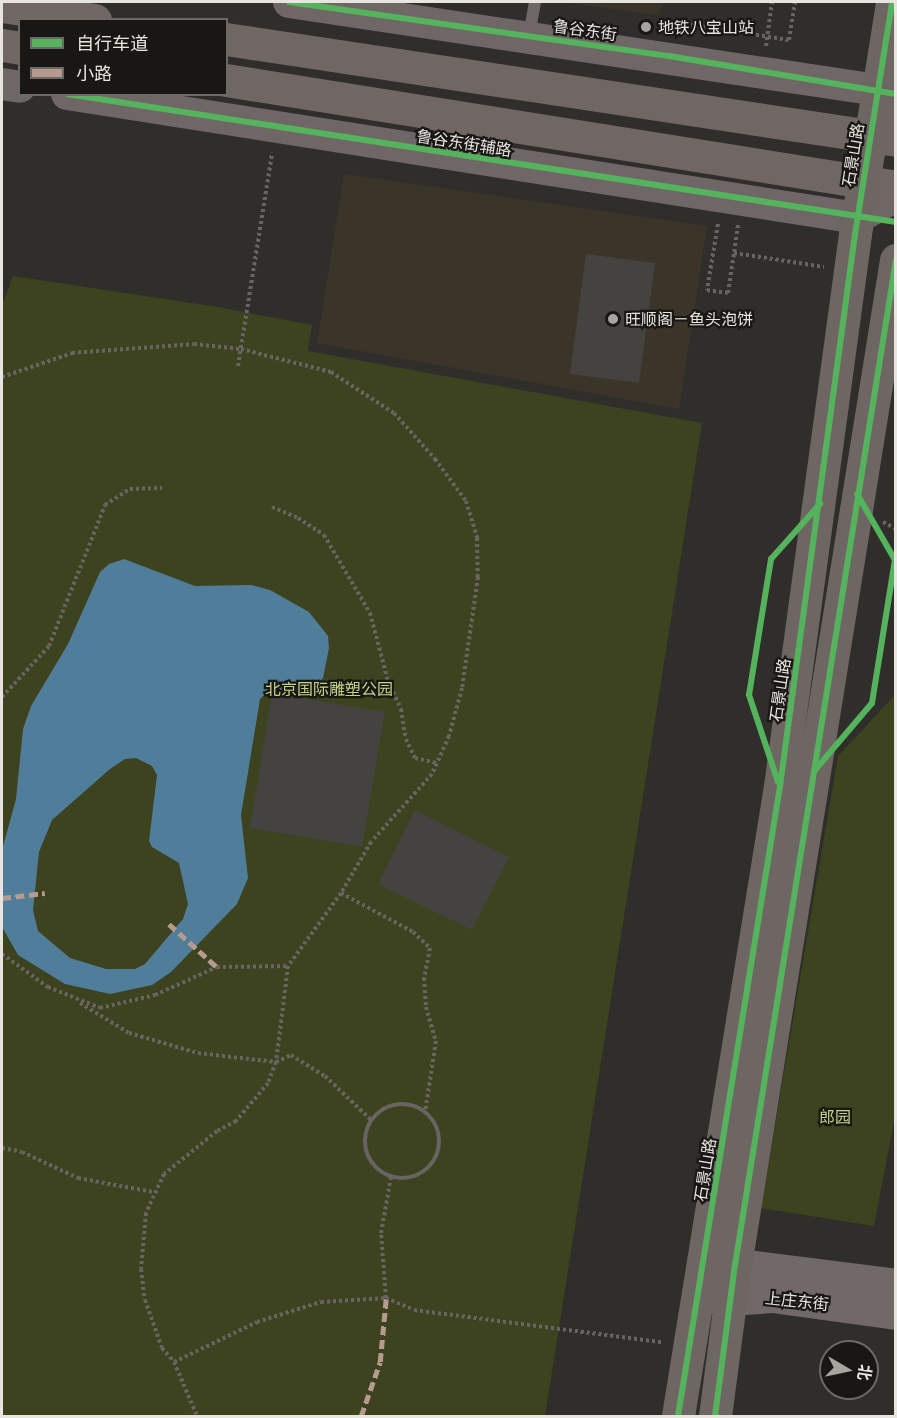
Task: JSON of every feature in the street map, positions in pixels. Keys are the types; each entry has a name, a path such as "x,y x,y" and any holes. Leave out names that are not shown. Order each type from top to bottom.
{"highway":[{"name":"石景山路","path":"716,1416 730,1299 719,1263 862,182 882,138 877,90 892,2"},
{"name":"石景山路","path":"678,1416 697,1294 719,1263 857,494 896,260"}],"main road":[{"path":"2,6 82,18"},
{"path":"228,39 882,138"},
{"path":"2,45 18,48"},
{"path":"228,80 896,187"},
{"name":"上庄东街","path":"719,1263 896,1285"},
{"name":"上庄东街","path":"697,1294 730,1299 772,1296 896,1313"}],"street":[{"name":"鲁谷东街","path":"287,2 529,36 877,90"},
{"path":"278,47 287,2"},
{"path":"2,84 18,87"},
{"path":"877,90 896,116"},
{"name":"鲁谷东街辅路","path":"80,96 857,218"},
{"path":"857,218 896,196"}],"lane":[{"path":"529,36 535,2"}],"path":[{"path":"673,22 789,40 795,2"},
{"path":"238,366 276,127"},
{"path":"722,196 707,290 728,293 734,253"},
{"path":"2,377 72,353 117,347 194,344 241,349 331,372 364,390 401,421 466,501 477,538 476,597 462,688 437,763 415,796 371,842 341,893 288,966 276,1062 268,1083 242,1115 164,1174 153,1192 146,1213 142,1279 145,1300 162,1348 174,1362 197,1416"},
{"path":"2,697 49,646 105,505 130,489 162,488"},
{"path":"857,494 882,532"},
{"path":"272,507 298,518 324,535 369,613 388,681 401,709 406,739 415,758 437,763"},
{"path":"341,893 413,932 430,948 424,978 426,1007 436,1041 425,1112 438,1134 435,1159 417,1176 391,1177 381,1172 367,1154 366,1131 371,1120 389,1106 401,1104 425,1112"},
{"path":"2,954 48,987 80,1003 129,1033 198,1053 276,1062 291,1055 309,1064 371,1120"},
{"path":"80,1003 100,1008 128,1004 217,967 288,966"},
{"path":"2,1148 22,1152 78,1178 153,1192"},
{"path":"386,1298 381,1233 391,1177"},
{"path":"174,1362 257,1322 321,1302 386,1298 414,1310 689,1346"}],"shaded area":[{"path":"561,2 664,2 658,15"},
{"path":"344,174 707,226 679,409 317,343"}],"green space":[{"name":"北京国际雕塑公园","path":"13,276 218,307 312,325 308,351 702,423 545,1416 2,1416 2,305"},
{"name":"郎园","path":"895,695 896,1111 874,1226 761,1208 838,756"}],"water":[{"path":"124,559 195,586 251,585 270,590 309,612 328,636 329,648 323,678 306,696 271,689 260,699 241,815 248,878 237,904 171,972 152,985 110,994 65,984 18,955 2,927 2,850 16,799 23,729 31,706 68,644 100,572 109,564","holes":["136,758 152,766 157,775 149,841 152,847 179,863 188,904 183,919 145,964 135,969 106,969 70,958 38,931 33,910 39,852 52,820 110,769 125,759"]}],"building":[{"name":"旺顺阁－鱼头泡饼","path":"586,254 655,263 639,383 570,374"},
{"path":"272,693 385,712 362,847 250,828"},
{"path":"415,810 509,857 472,930 378,884"}],"marked path":[{"path":"2,898 45,893"},
{"path":"169,924 217,967"},
{"path":"361,1416 380,1362 386,1298"}],"cycle path":[{"path":"289,2 669,56 896,94"},
{"path":"678,1416 780,786 855,234 892,2"},
{"path":"80,96 896,222"},
{"path":"715,1416 735,1265 896,260"},
{"path":"815,770 872,703 895,560 857,494"},
{"path":"778,782 749,695 771,559 820,504"}],"place":[{"name":"地铁八宝山站","path":"646,27"},
{"name":"旺顺阁－鱼头泡饼","path":"613,319"}]}
